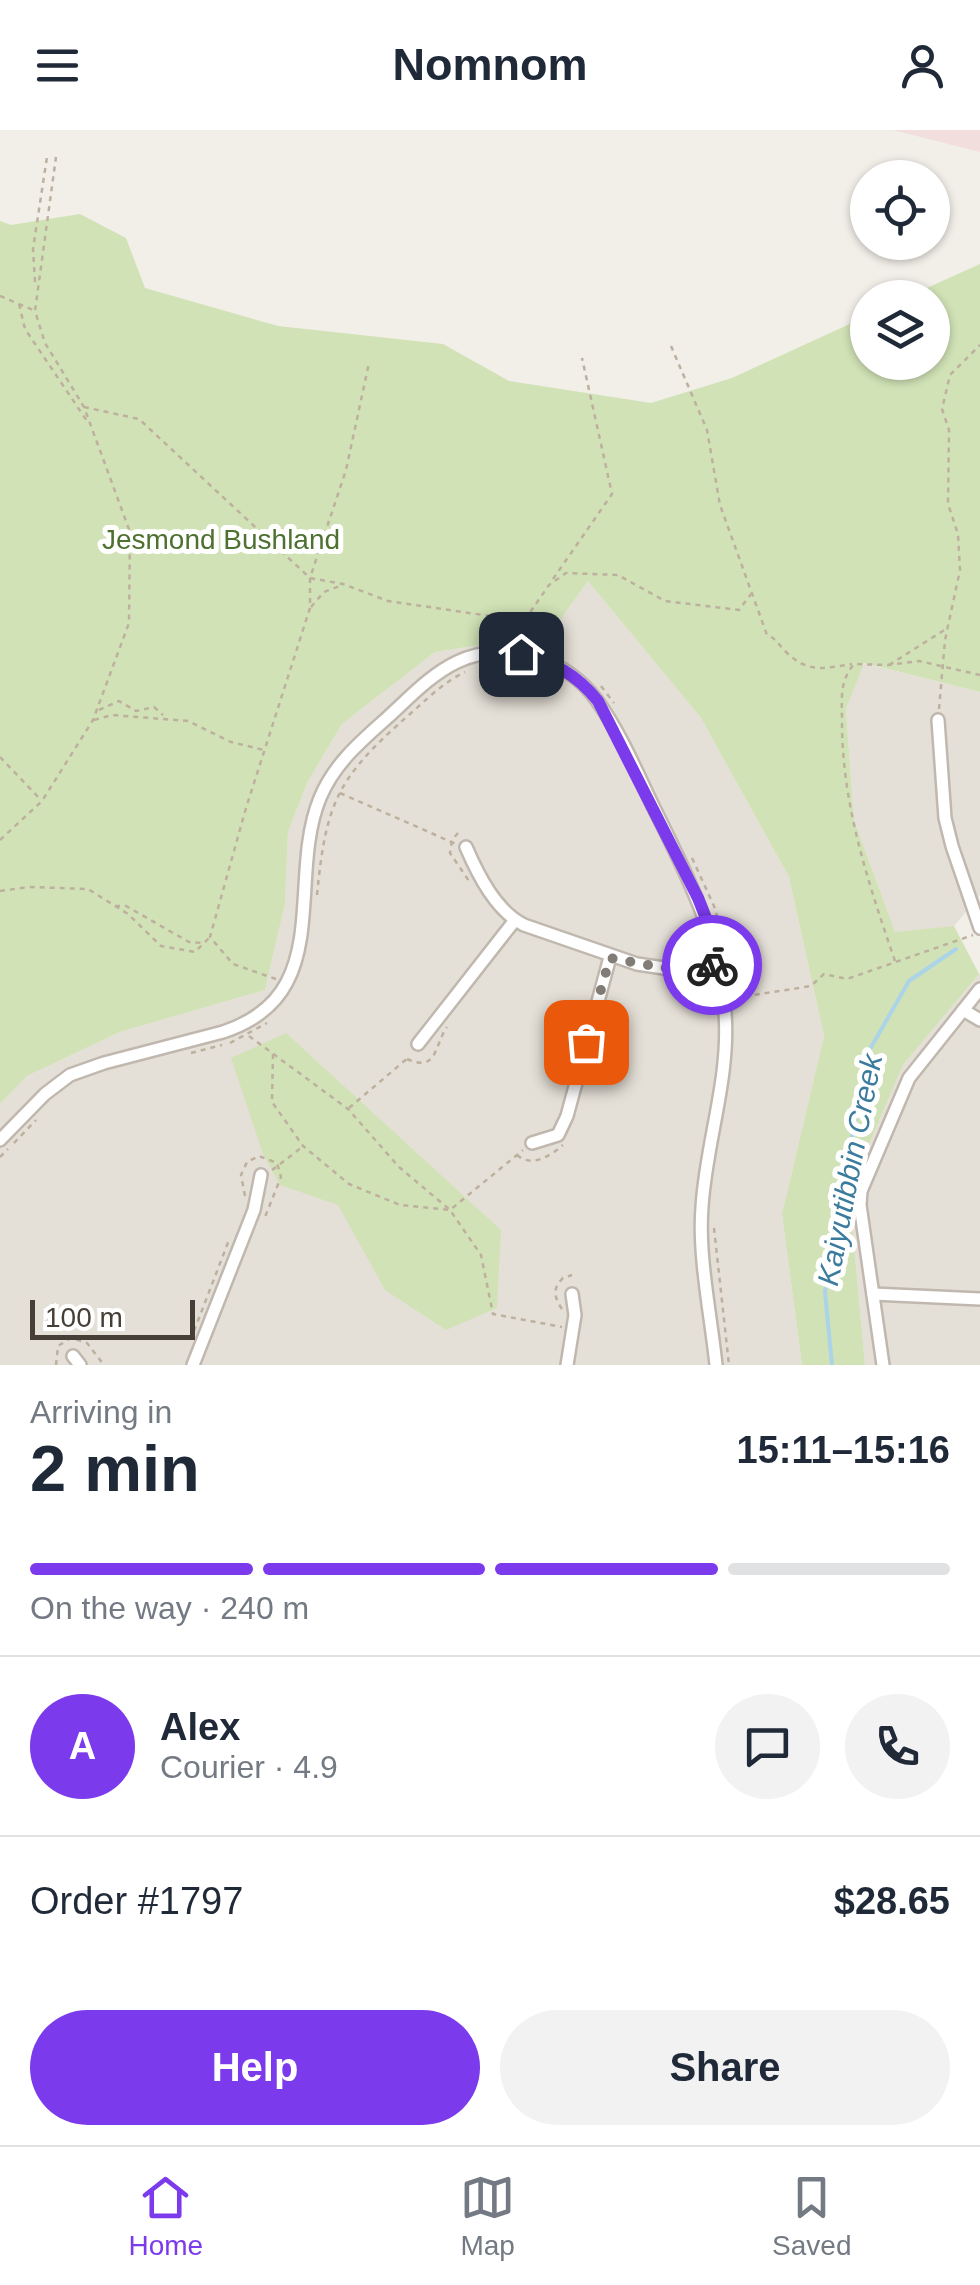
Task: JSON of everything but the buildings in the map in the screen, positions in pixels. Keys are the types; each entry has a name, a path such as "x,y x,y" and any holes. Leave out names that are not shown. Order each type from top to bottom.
{"street":[{"path":"0,1140 44,1094 70,1075 104,1062 244,1031 286,983 300,939 309,834 319,800 351,749 442,670 494,652 548,662 571,674 598,701 698,898 730,998 723,1080 701,1213 716,1365"},
{"path":"938,720 945,818 980,931"},
{"path":"466,848 477,872 515,920 610,958 664,968 719,964"},
{"path":"418,1044 515,920"},
{"path":"532,1143 558,1134 567,1116 610,958"},
{"path":"884,1365 861,1191 909,1078 980,989"},
{"path":"963,1010 980,1020"},
{"path":"193,1365 254,1210 261,1174"},
{"path":"567,1365 568,1328 576,1315 572,1294"},
{"path":"873,1294 980,1299"}],"path":[{"path":"0,840 42,801 98,710 129,623 130,532 84,406 45,343 35,311 56,156"},
{"path":"36,294 33,249 47,157"},
{"path":"0,296 35,311"},
{"path":"19,304 24,329 91,426"},
{"path":"938,720 947,629 960,570 958,534 948,491 949,430 942,409 950,375 980,345"},
{"path":"671,346 707,430 720,505 768,635 806,669 919,661 980,675"},
{"path":"84,406 139,419 310,578 343,584 388,601 524,621 612,494 582,358"},
{"path":"0,891 29,886 88,890 128,914 161,946 195,952 210,937 262,749 269,741 310,608 310,578 346,470 369,362"},
{"path":"549,584 566,573 618,574 665,601 739,610 751,594"},
{"path":"310,608 324,592 343,584"},
{"path":"888,666 947,629"},
{"path":"854,664 842,678 842,765 862,864 895,961"},
{"path":"316,906 323,834 339,792 365,756 399,724 453,678 476,668"},
{"path":"599,684 620,714"},
{"path":"98,710 119,701 136,711 154,707 165,717"},
{"path":"92,720 112,716 188,720 230,742 262,749"},
{"path":"0,757 42,801"},
{"path":"339,792 450,842"},
{"path":"689,852 719,921 730,998 811,986 824,974 846,979 980,931"},
{"path":"114,906 126,906 189,942 204,943"},
{"path":"210,937 233,964 286,983"},
{"path":"181,1056 278,1014"},
{"path":"348,1109 408,1058 428,1062 456,1015"},
{"path":"244,1031 348,1109 399,1167 450,1210 481,1255 493,1314 568,1328 554,1292 563,1278 572,1276"},
{"path":"273,1054 272,1102 304,1146 349,1184 400,1205 450,1210 532,1143"},
{"path":"0,1157 40,1116"},
{"path":"517,1155 522,1160 536,1160 555,1152 568,1140"},
{"path":"261,1174 279,1166 304,1146"},
{"path":"245,1199 241,1175 246,1162 266,1157 279,1166"},
{"path":"713,1216 729,1365"},
{"path":"191,1338 230,1238"}],"shaded area":[{"path":"893,130 980,130 980,152"},
{"path":"588,581 701,718 789,877 824,1036 782,1214 802,1365 0,1365 0,1104 27,1076 120,1032 265,990 285,904 288,832 307,783 342,724 435,652 550,634"},
{"path":"863,663 980,692 980,895 954,926 895,933 854,820 846,709"},
{"path":"980,973 980,1365 865,1365 849,1191 903,1065"}],"green space":[{"name":"Jesmond Bushland","path":"80,214 126,238 145,288 278,326 443,344 509,381 651,403 732,378 850,324 850,380 950,380 950,280 945,280 980,264 980,692 864,663 846,709 854,820 895,932 954,926 979,974 903,1065 849,1191 865,1365 802,1365 782,1214 824,1036 789,877 701,718 588,581 550,634 435,652 342,724 307,783 288,832 285,904 265,990 120,1032 27,1076 0,1104 0,221 11,225"},
{"path":"286,1033 501,1230 497,1308 446,1330 385,1290 338,1205 280,1185 263,1154 231,1058"}],"waterway":[{"name":"Kaiyutibbin Creek","path":"832,1365 825,1292 866,1056 909,981 956,949"}],"way so far":[{"path":"586,1042 610,958 664,968 712,965"}],"route":[{"path":"521,654 571,674 598,701 698,898 719,964 712,965"}]}
